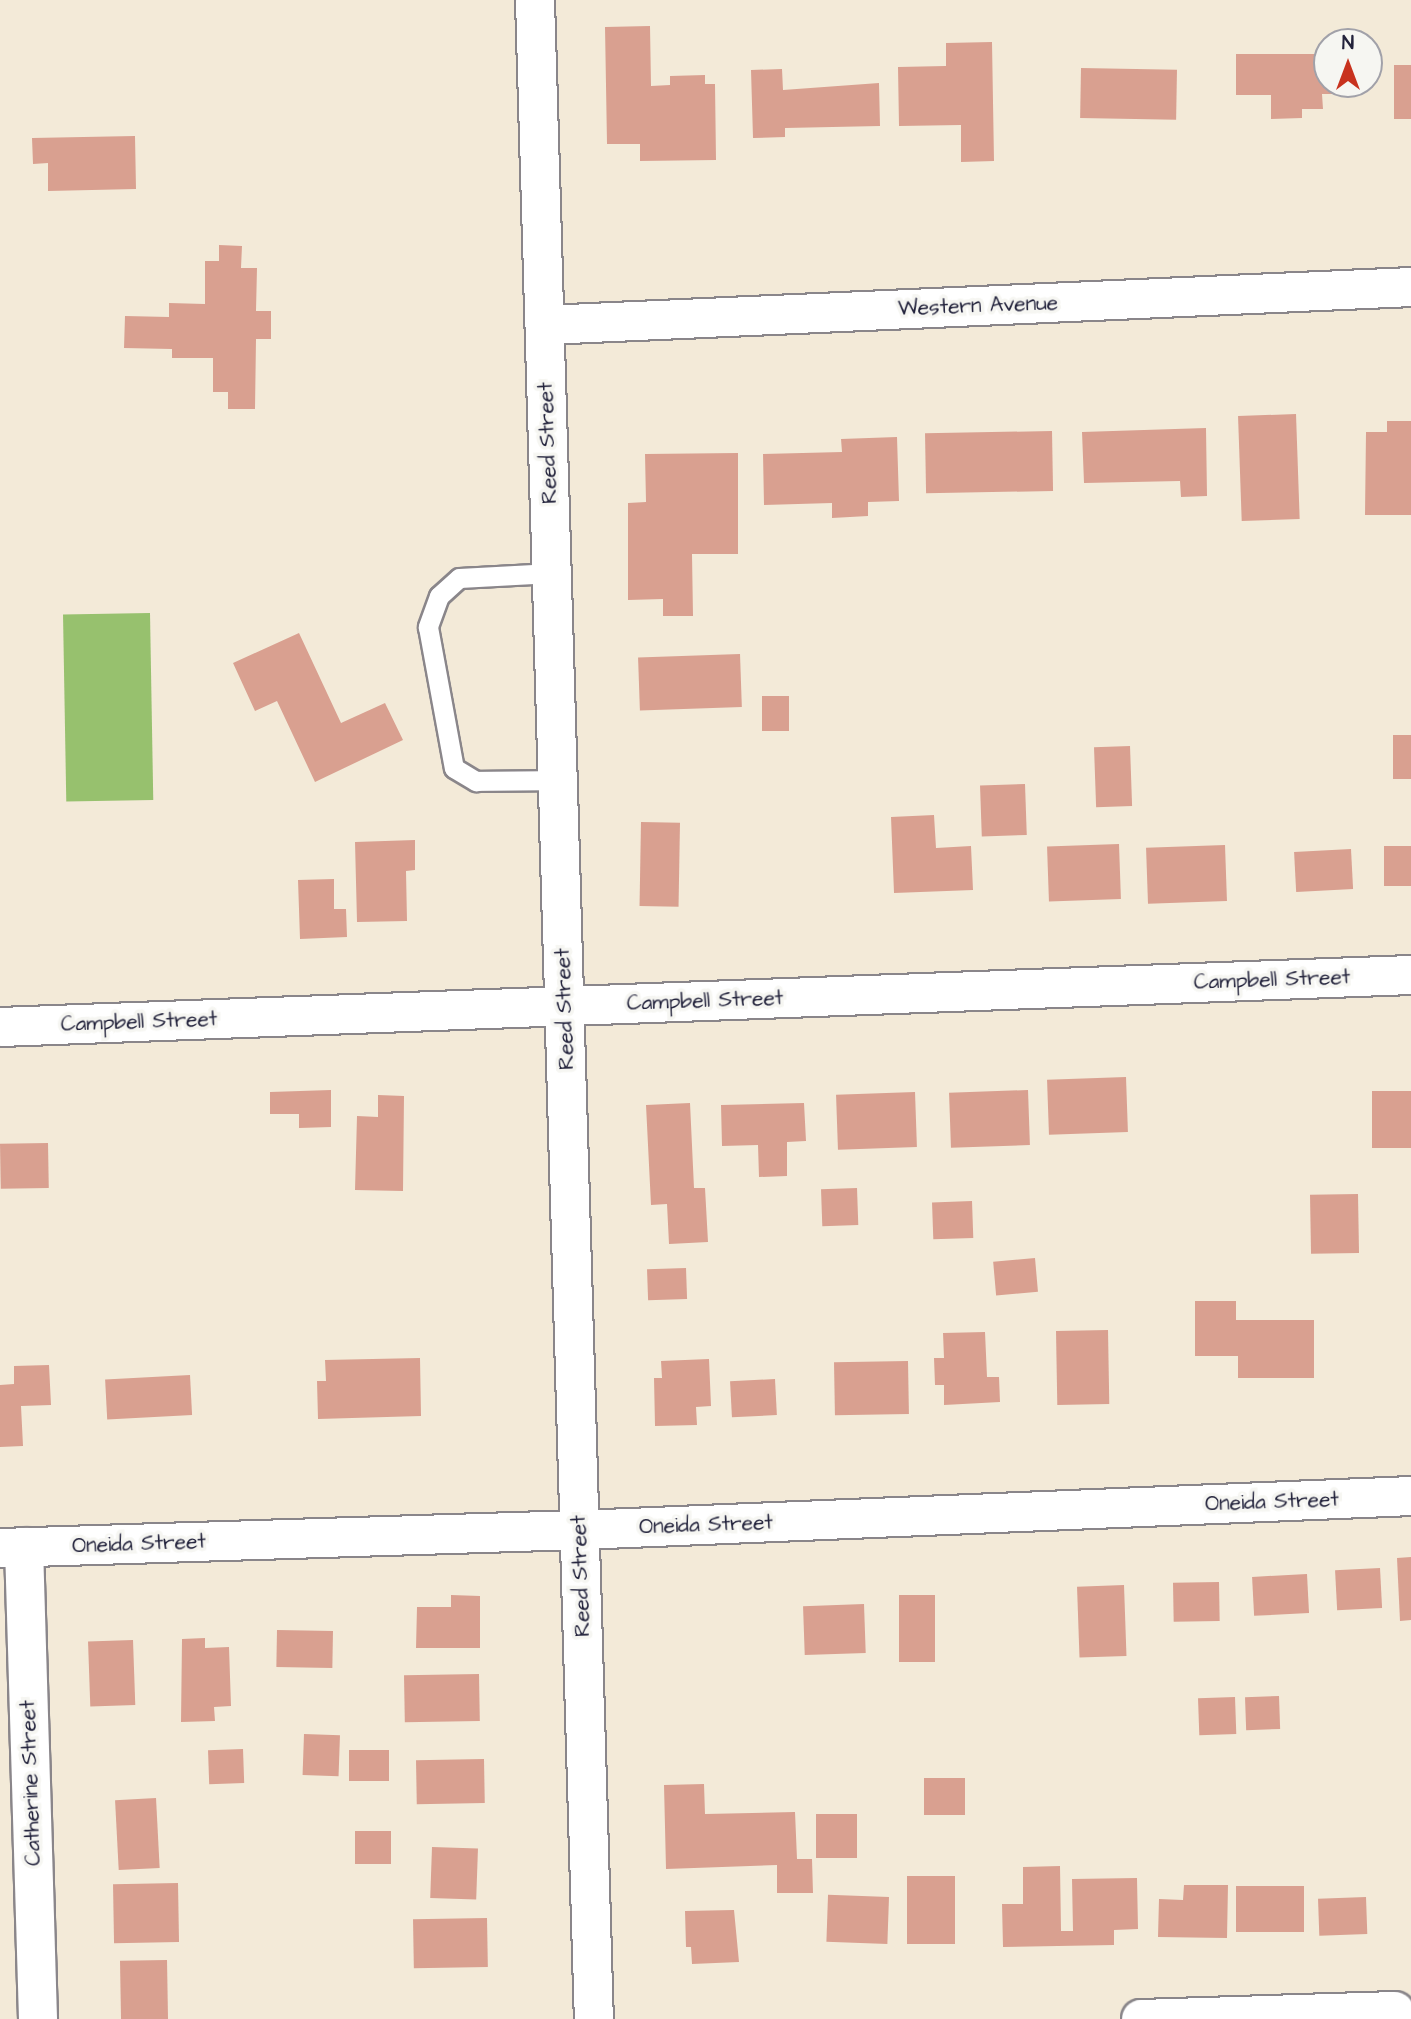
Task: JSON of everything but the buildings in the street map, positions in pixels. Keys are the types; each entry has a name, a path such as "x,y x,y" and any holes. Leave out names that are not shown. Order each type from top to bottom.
{"street":[{"name":"Reed Street","path":"536,0 594,2019"},
{"name":"Western Avenue","path":"545,325 1411,288"},
{"name":"Campbell Street","path":"0,1027 1411,975"},
{"name":"Oneida Street","path":"12,1547 580,1530 1411,1496"},
{"name":"Catherine Street","path":"12,1547 38,2019"},
{"path":"1141,2019 1395,2011"}],"lane":[{"path":"552,573 458,578 439,596 428,627 454,768 476,781 558,780"}],"green space":[{"path":"150,613 153,800 66,801 63,615"}]}
